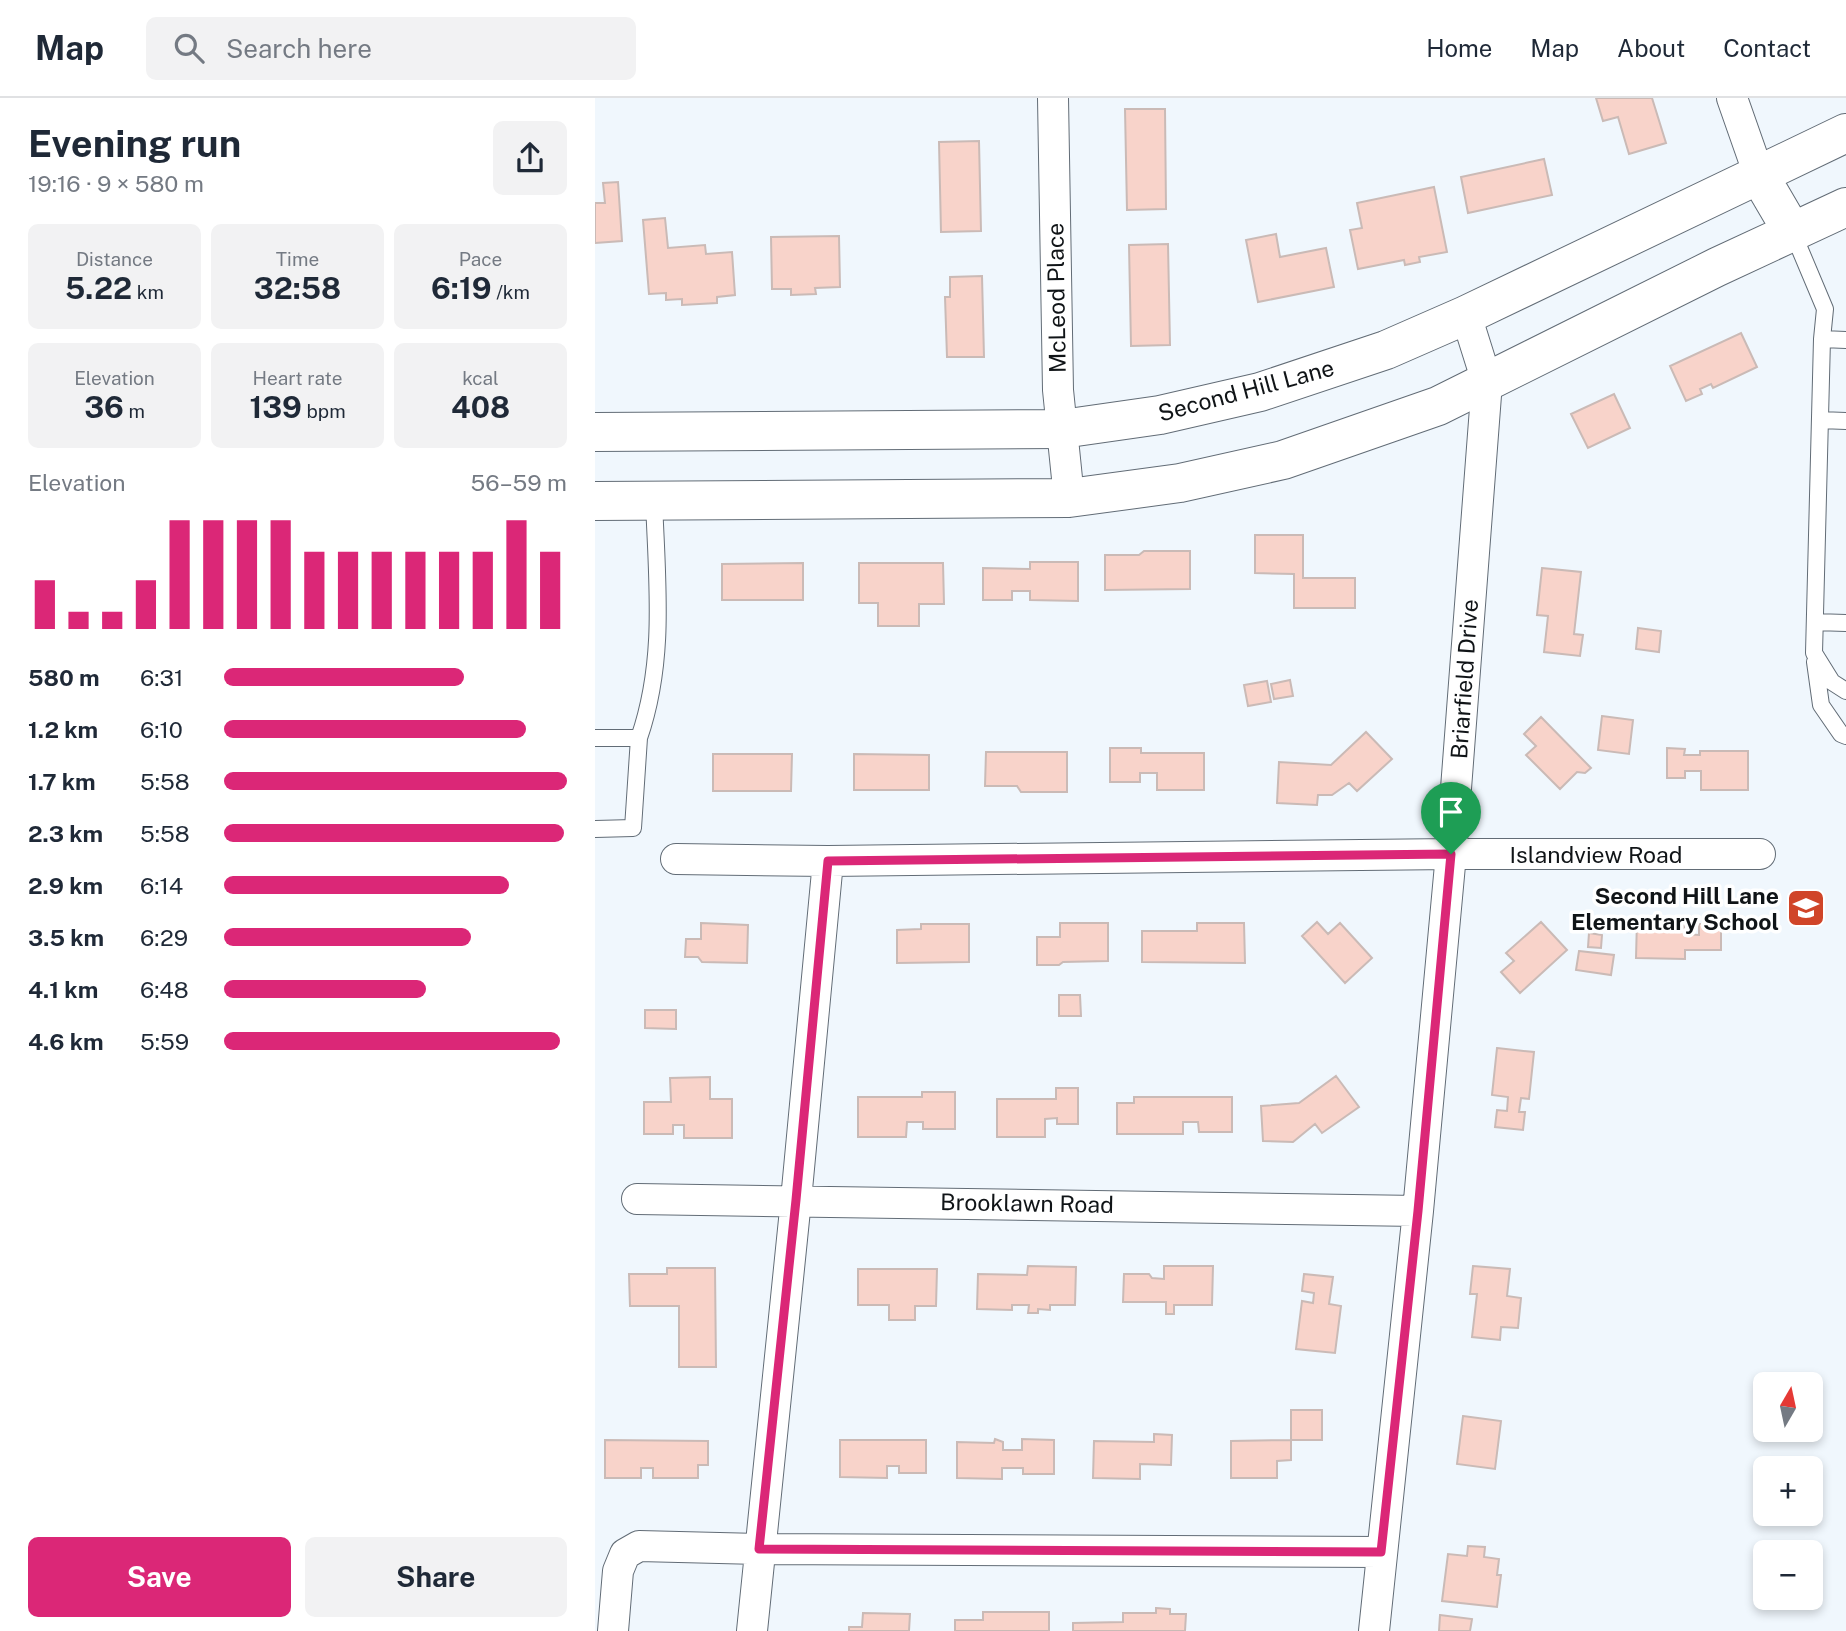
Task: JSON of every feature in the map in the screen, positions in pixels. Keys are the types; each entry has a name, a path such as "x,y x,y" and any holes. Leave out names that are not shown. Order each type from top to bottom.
{"street":[{"name":"McLeod Place","path":"1053,98 1058,390 1069,498"},
{"path":"1732,98 1759,175 1793,233"},
{"name":"Second Hill Lane","path":"595,432 1062,429 1160,415 1259,392 1387,351 1846,133"},
{"path":"595,501 1069,498 1180,483 1283,460 1438,406 1717,267 1846,207"},
{"name":"Briarfield Drive","path":"1374,1631 1418,1211 1451,854 1487,382 1467,315"},
{"name":"Islandview Road","path":"676,859 828,861 1451,854 1760,855"},
{"path":"752,1631 828,861"},
{"name":"Brooklawn Road","path":"637,1199 1418,1211"},
{"path":"613,1631 618,1571 625,1554 639,1546 1381,1552"}],"lane":[{"path":"1793,233 1825,309 1814,653 1821,705 1841,734 1846,736"},
{"path":"1822,339 1846,340"},
{"path":"1820,420 1846,421"},
{"path":"595,829 633,828 639,738 647,715 659,640 654,500"},
{"path":"1815,622 1846,623"},
{"path":"1814,653 1832,682 1846,691"},
{"path":"595,738 639,738"}],"building":[{"path":"1596,98 1652,98 1666,143 1629,154 1618,117 1603,121"},
{"path":"1125,109 1165,109 1166,209 1127,210"},
{"path":"979,141 981,231 941,232 939,142"},
{"path":"1544,159 1552,195 1468,213 1461,177"},
{"path":"618,182 622,241 595,243 595,203 605,203 603,183"},
{"path":"1434,187 1447,252 1419,257 1420,262 1405,265 1404,260 1358,269 1350,230 1362,228 1357,203"},
{"path":"665,218 668,248 705,245 706,254 732,252 735,295 717,297 717,303 682,305 682,299 666,300 666,293 649,294 643,220"},
{"path":"1276,234 1280,257 1326,248 1334,287 1258,302 1246,240"},
{"path":"839,236 840,287 815,288 816,294 791,295 791,289 772,289 771,237"},
{"path":"1168,244 1170,345 1131,346 1129,245"},
{"path":"982,276 984,357 947,357 945,297 950,297 950,277"},
{"path":"1741,333 1757,367 1713,388 1711,384 1700,389 1702,394 1686,401 1670,366"},
{"path":"1614,394 1630,428 1588,448 1571,414"},
{"path":"1255,535 1303,535 1303,578 1355,578 1355,608 1294,608 1294,574 1255,573"},
{"path":"1144,551 1190,551 1190,589 1105,590 1105,555 1139,555"},
{"path":"1030,562 1078,562 1078,601 1030,600 1030,591 1012,591 1012,600 983,600 983,568 1030,569"},
{"path":"803,563 803,600 722,600 722,564"},
{"path":"859,563 943,563 944,604 919,604 919,626 878,626 878,603 859,603"},
{"path":"1542,568 1581,572 1574,634 1583,635 1580,656 1544,652 1548,616 1537,615"},
{"path":"1638,628 1661,631 1659,652 1636,649"},
{"path":"1290,680 1293,696 1274,699 1271,684"},
{"path":"1267,681 1271,702 1248,706 1244,685"},
{"path":"1602,716 1633,720 1629,754 1598,750"},
{"path":"1541,717 1591,768 1585,773 1577,772 1560,789 1526,755 1536,746 1524,734"},
{"path":"1366,732 1392,759 1357,791 1349,783 1332,795 1318,795 1317,805 1277,803 1279,762 1331,765"},
{"path":"1110,748 1141,748 1141,753 1204,753 1204,790 1157,790 1157,773 1140,773 1140,782 1110,782"},
{"path":"1667,748 1685,749 1684,755 1700,755 1700,751 1748,751 1748,790 1701,790 1701,771 1685,771 1685,778 1667,778"},
{"path":"986,752 1067,752 1067,792 1021,792 1017,786 985,786"},
{"path":"713,754 792,754 791,791 713,791"},
{"path":"854,754 929,755 929,790 854,790"},
{"path":"1637,920 1684,921 1684,934 1699,935 1699,924 1721,924 1721,950 1685,950 1685,959 1636,958"},
{"path":"1317,922 1328,934 1340,923 1372,958 1345,983 1302,936"},
{"path":"1541,922 1567,950 1520,993 1501,972 1514,961 1506,953"},
{"path":"701,923 748,925 747,963 702,962 698,957 685,957 686,939 701,939"},
{"path":"1060,923 1108,923 1108,961 1037,965 1037,937 1060,937"},
{"path":"1197,923 1244,923 1245,963 1142,962 1142,931 1197,931"},
{"path":"921,924 969,924 969,962 897,963 897,930 921,929"},
{"path":"1589,933 1602,935 1601,948 1588,947"},
{"path":"1579,951 1614,955 1611,975 1576,970"},
{"path":"1059,995 1080,995 1081,1016 1059,1016"},
{"path":"645,1010 676,1010 676,1029 645,1028"},
{"path":"1497,1048 1534,1052 1529,1099 1521,1098 1519,1112 1525,1112 1523,1130 1495,1127 1497,1110 1507,1111 1508,1097 1492,1095"},
{"path":"1336,1076 1359,1107 1322,1133 1315,1124 1293,1142 1263,1141 1261,1106 1299,1103"},
{"path":"710,1077 710,1099 732,1099 732,1138 684,1138 684,1125 673,1125 673,1134 644,1134 644,1102 671,1102 670,1078"},
{"path":"1056,1088 1078,1088 1078,1124 1057,1124 1057,1118 1045,1119 1045,1137 997,1137 997,1099 1056,1099"},
{"path":"922,1092 955,1092 955,1129 923,1129 923,1122 907,1122 906,1137 858,1137 858,1097 922,1097"},
{"path":"1134,1097 1232,1097 1232,1132 1199,1132 1198,1122 1183,1122 1183,1134 1117,1134 1117,1103 1134,1103"},
{"path":"1028,1266 1076,1267 1075,1305 1050,1305 1050,1310 1038,1309 1038,1313 1028,1313 1029,1305 1012,1305 1012,1310 977,1309 978,1274 1027,1275"},
{"path":"1164,1266 1213,1266 1212,1305 1174,1305 1174,1314 1166,1314 1166,1302 1123,1302 1124,1274 1149,1274 1152,1278 1164,1279"},
{"path":"1473,1266 1510,1269 1507,1296 1521,1298 1518,1328 1501,1327 1500,1340 1472,1337 1477,1294 1470,1294"},
{"path":"667,1268 715,1268 716,1367 679,1367 679,1306 630,1306 629,1274 667,1274"},
{"path":"858,1269 937,1269 936,1306 915,1306 915,1320 889,1320 889,1305 858,1305"},
{"path":"1304,1274 1333,1277 1329,1304 1341,1306 1335,1353 1296,1349 1302,1301 1313,1303 1314,1293 1302,1291"},
{"path":"1291,1410 1322,1410 1322,1440 1291,1440"},
{"path":"1463,1416 1501,1421 1495,1469 1457,1464"},
{"path":"1154,1434 1172,1435 1171,1465 1140,1464 1140,1479 1093,1478 1094,1441 1154,1442"},
{"path":"995,1439 1003,1442 1003,1450 1022,1450 1022,1439 1054,1440 1054,1474 1023,1474 1023,1468 1002,1468 1002,1479 957,1478 957,1442 994,1443"},
{"path":"605,1440 708,1441 708,1465 698,1465 698,1478 653,1478 653,1468 641,1468 641,1478 605,1478"},
{"path":"840,1440 926,1440 926,1473 899,1473 899,1466 887,1466 887,1478 840,1477"},
{"path":"1291,1440 1291,1460 1277,1461 1277,1478 1231,1478 1231,1441"},
{"path":"1468,1546 1485,1547 1484,1557 1499,1559 1497,1575 1501,1575 1497,1607 1442,1601 1448,1554 1467,1556"},
{"path":"1156,1608 1170,1609 1170,1614 1186,1614 1185,1631 1073,1631 1073,1623 1123,1622 1123,1613 1156,1613"},
{"path":"983,1612 1049,1612 1049,1631 955,1631 955,1620 983,1620"},
{"path":"863,1613 910,1614 909,1631 849,1631 849,1627 862,1627"},
{"path":"1440,1615 1472,1619 1470,1631 1439,1631"}],"place":[{"name":"Second Hill Lane Elementary School","path":"1806,908"}],"route":[{"path":"1451,854 1418,1211 1381,1552 759,1549 828,861 1451,854"}]}
